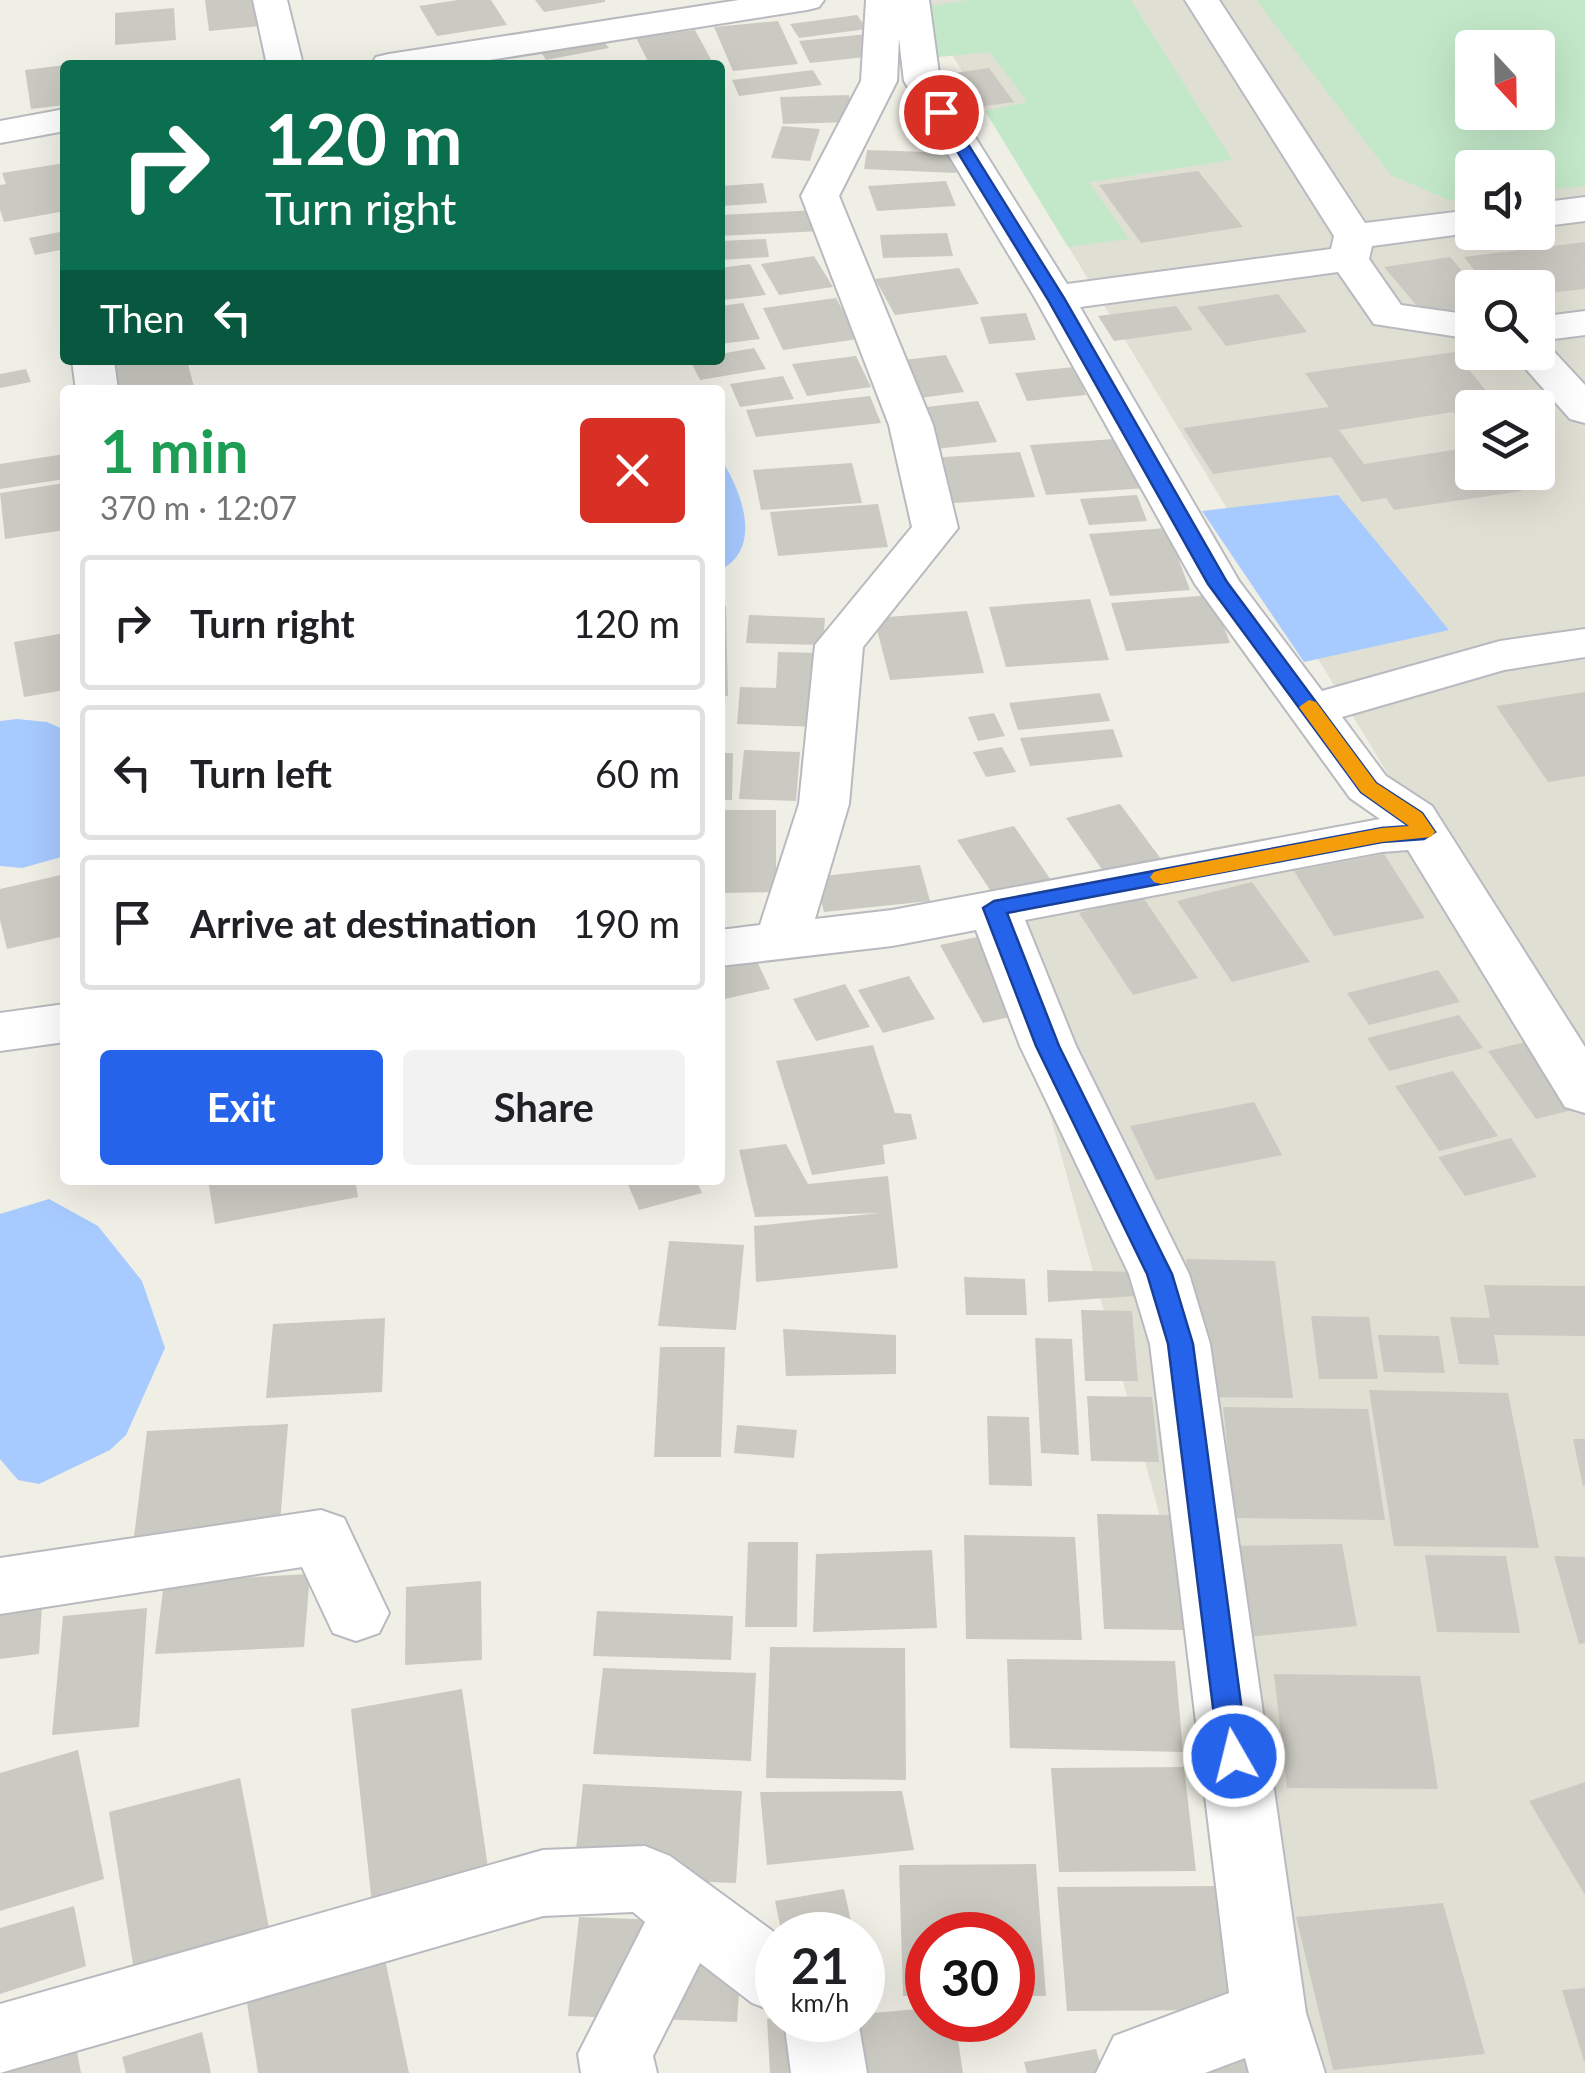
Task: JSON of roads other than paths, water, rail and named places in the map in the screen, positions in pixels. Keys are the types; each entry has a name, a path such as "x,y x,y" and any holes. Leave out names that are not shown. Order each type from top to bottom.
{"street":[{"path":"270,0 283,60"},
{"path":"421,60 807,0"},
{"path":"782,941 824,804 838,645 935,528 912,425 820,196 878,81 883,0"},
{"path":"912,0 922,81 1055,298 1218,584 1368,787 1414,818 1585,1093"},
{"path":"1202,0 1388,315 1455,324"},
{"path":"0,132 60,121"},
{"path":"1555,213 1585,209"},
{"path":"1055,298 1351,248 1455,226"},
{"path":"1555,327 1585,323"},
{"path":"1548,370 1585,410"},
{"path":"1311,710 1500,656 1585,644"},
{"path":"725,947 892,928 1382,835 1424,832"},
{"path":"994,908 1048,1046 1159,1274 1180,1344 1278,2043 1141,2062 1134,2073"},
{"path":"0,1032 60,1024"},
{"path":"0,1586 322,1537 356,1613"},
{"path":"0,2040 543,1884 644,1880 755,1961"},
{"path":"619,2073 615,2054 688,1912"},
{"path":"824,2042 829,2073"}],"water":[{"path":"725,467 741,500 744,517 742,547 725,566"},
{"path":"1338,495 1449,630 1304,662 1202,511"},
{"path":"0,721 47,722 60,728 60,857 22,868 0,866"},
{"path":"49,1199 98,1226 142,1281 165,1348 126,1435 110,1450 39,1484 18,1480 0,1459 0,1214"}]}
